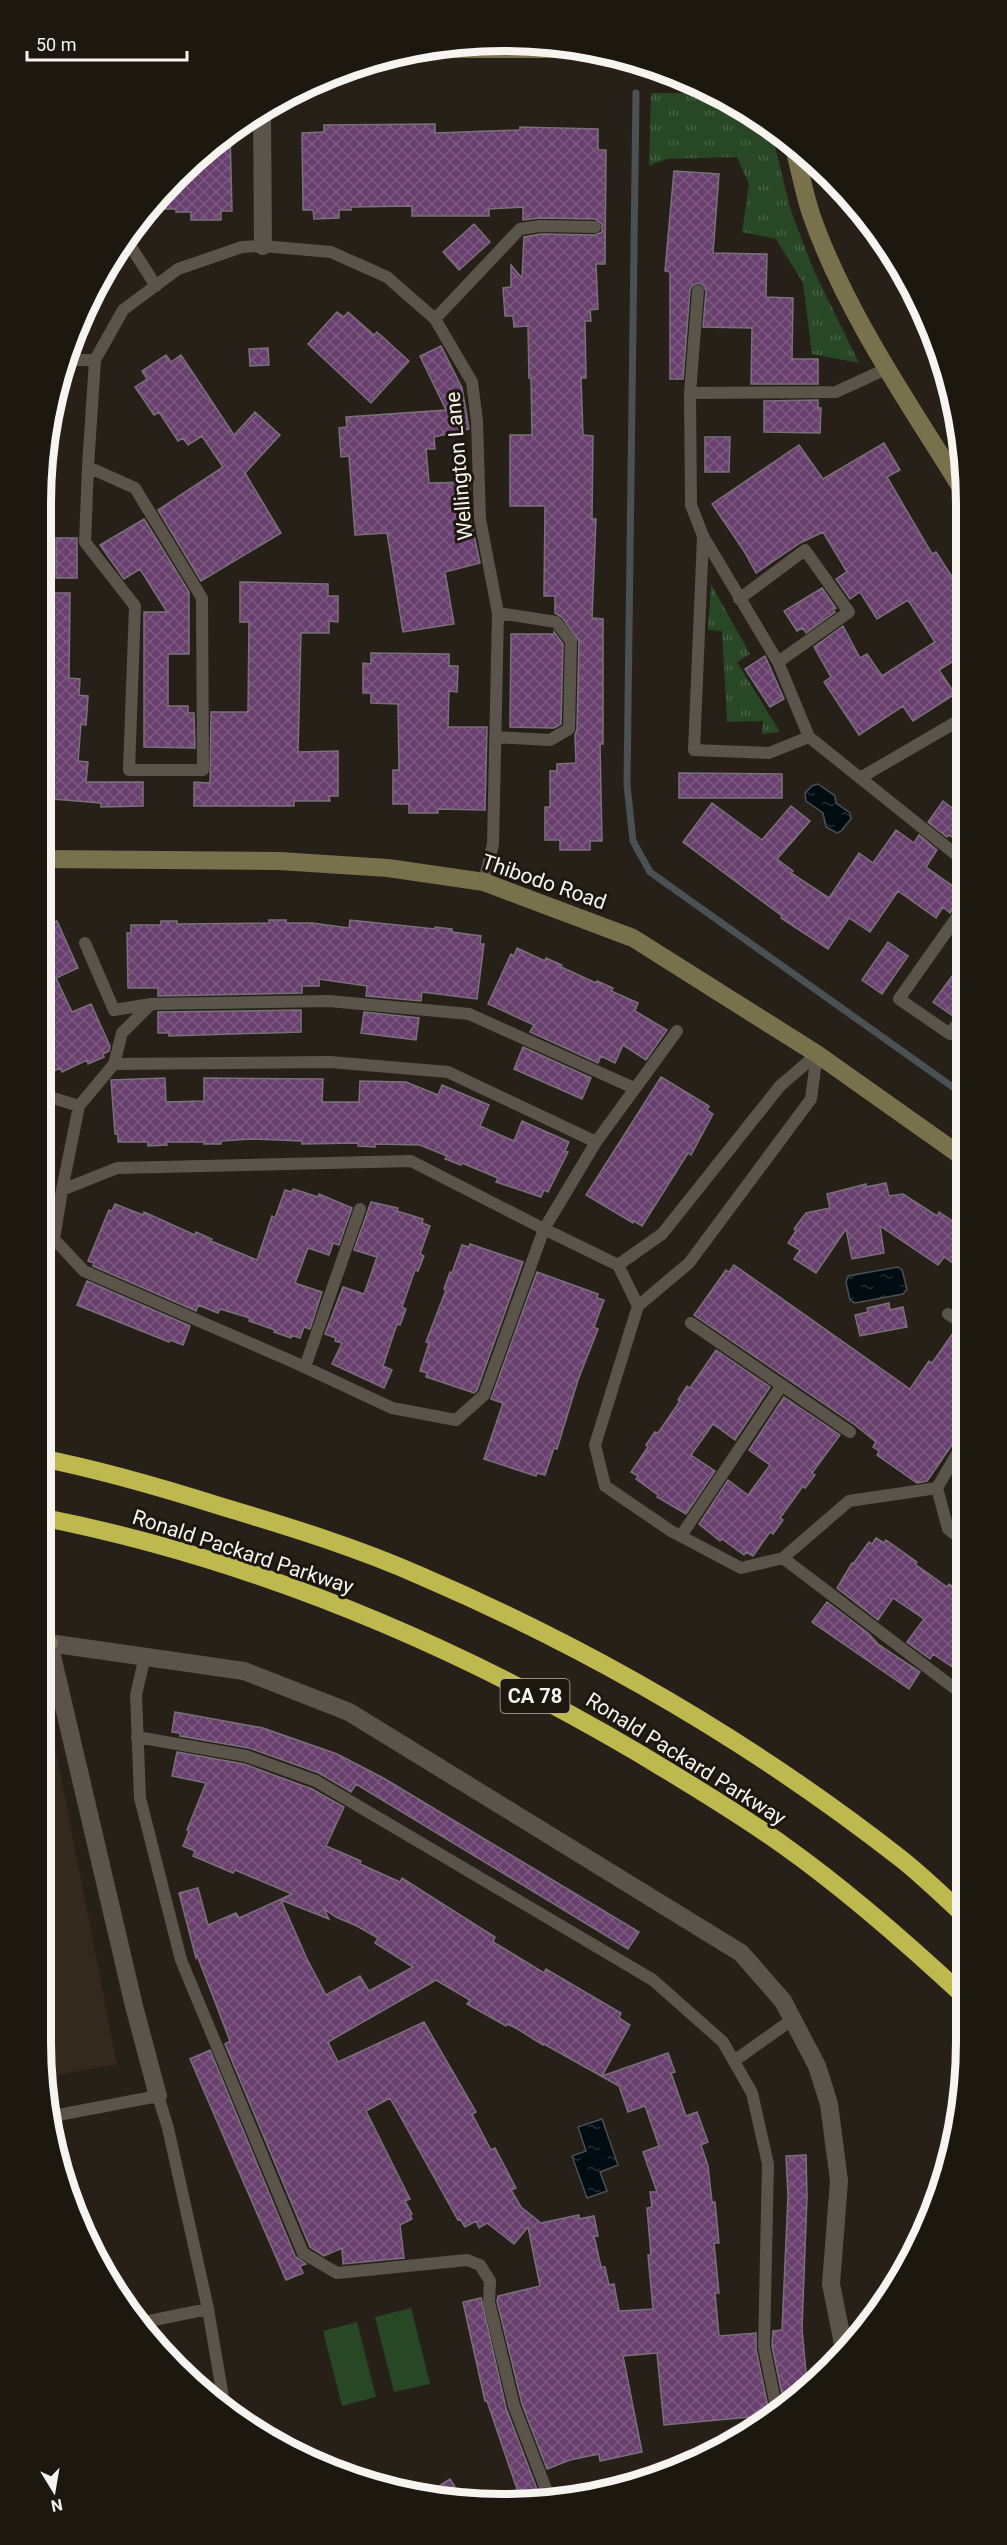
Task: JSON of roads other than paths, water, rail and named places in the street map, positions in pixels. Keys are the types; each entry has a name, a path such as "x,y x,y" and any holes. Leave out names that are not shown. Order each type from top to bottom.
{"highway":[{"name":"Ronald Packard Parkway","path":"51,1461 153,1485 290,1528 419,1575 547,1634 709,1726 823,1802 901,1859 956,1908"},
{"name":"Ronald Packard Parkway","path":"51,1520 166,1547 274,1582 374,1618 467,1660 587,1723 689,1783 783,1845 899,1935 956,1989"}],"street":[{"path":"262,121 262,246"},
{"path":"797,159 811,214 844,290 955,478"},
{"name":"Thibodo Road","path":"51,859 279,861 388,868 484,882 633,938 817,1054 956,1152"},
{"path":"51,1643 243,1671 349,1712 741,1953 783,2001 817,2066 829,2104 839,2181 831,2284 842,2342"},
{"path":"51,1667 158,2096"}],"lane":[{"path":"435,319 520,229 540,226 595,227"},
{"name":"Wellington Lane","path":"88,467 135,488 202,598 203,770 129,770 135,606 85,542 88,467 95,360 123,310 178,269 242,247 262,246 331,252 387,277 435,319 472,382 477,422 480,519 498,613 493,844 484,882"},
{"path":"129,250 156,286"},
{"path":"698,291 690,393 691,505 703,536 778,662 810,737 956,855"},
{"path":"74,360 95,360"},
{"path":"690,393 836,392 888,368"},
{"path":"703,536 694,750 769,753 810,737"},
{"path":"739,599 805,550 849,612 778,662"},
{"path":"495,737 550,740 569,729 571,640 556,622 498,613"},
{"path":"860,778 956,722"},
{"path":"956,918 899,999 950,1034 956,1025"},
{"path":"85,943 114,1010 151,1004 329,1001 469,1014 634,1088"},
{"path":"151,1004 122,1033 114,1064 79,1106 54,1239 84,1271 305,1367 392,1408 456,1420 484,1395 544,1229 596,1142 677,1031"},
{"path":"618,1265 662,1234 780,1086 817,1054"},
{"path":"817,1054 811,1099 689,1263 638,1306 595,1445 605,1486 681,1536 741,1568 783,1558 849,1502 937,1488"},
{"path":"114,1064 330,1062 448,1072 596,1142"},
{"path":"51,1097 79,1106"},
{"path":"62,1190 117,1168 411,1161 618,1265 638,1306"},
{"path":"305,1367 360,1209"},
{"path":"948,1314 956,1319"},
{"path":"691,1323 850,1431"},
{"path":"681,1536 782,1385"},
{"path":"956,1455 937,1488 948,1529 956,1535"},
{"path":"783,1558 956,1688"},
{"path":"145,1656 136,1695 140,1798 181,1960 303,2253 337,2273 467,2260 480,2265 490,2281 489,2302 514,2406 547,2492"},
{"path":"137,1737 246,1756 316,1781 653,1980 723,2042 752,2093 768,2164 764,2347 775,2403"},
{"path":"734,2061 793,2019"},
{"path":"57,2115 158,2096 168,2128 208,2309 223,2396"},
{"path":"148,2321 208,2309"}],"water":[{"path":"818,784 835,796 836,803 850,813 851,819 837,833 826,827 823,813 806,801 805,793"},
{"path":"898,1267 902,1270 907,1289 903,1294 855,1303 850,1300 846,1282 848,1276"},
{"path":"602,2119 618,2165 600,2172 607,2191 587,2198 572,2156 586,2151 578,2127"}],"waterway":[{"path":"636,93 627,785 633,841 650,872 956,1089"}]}
